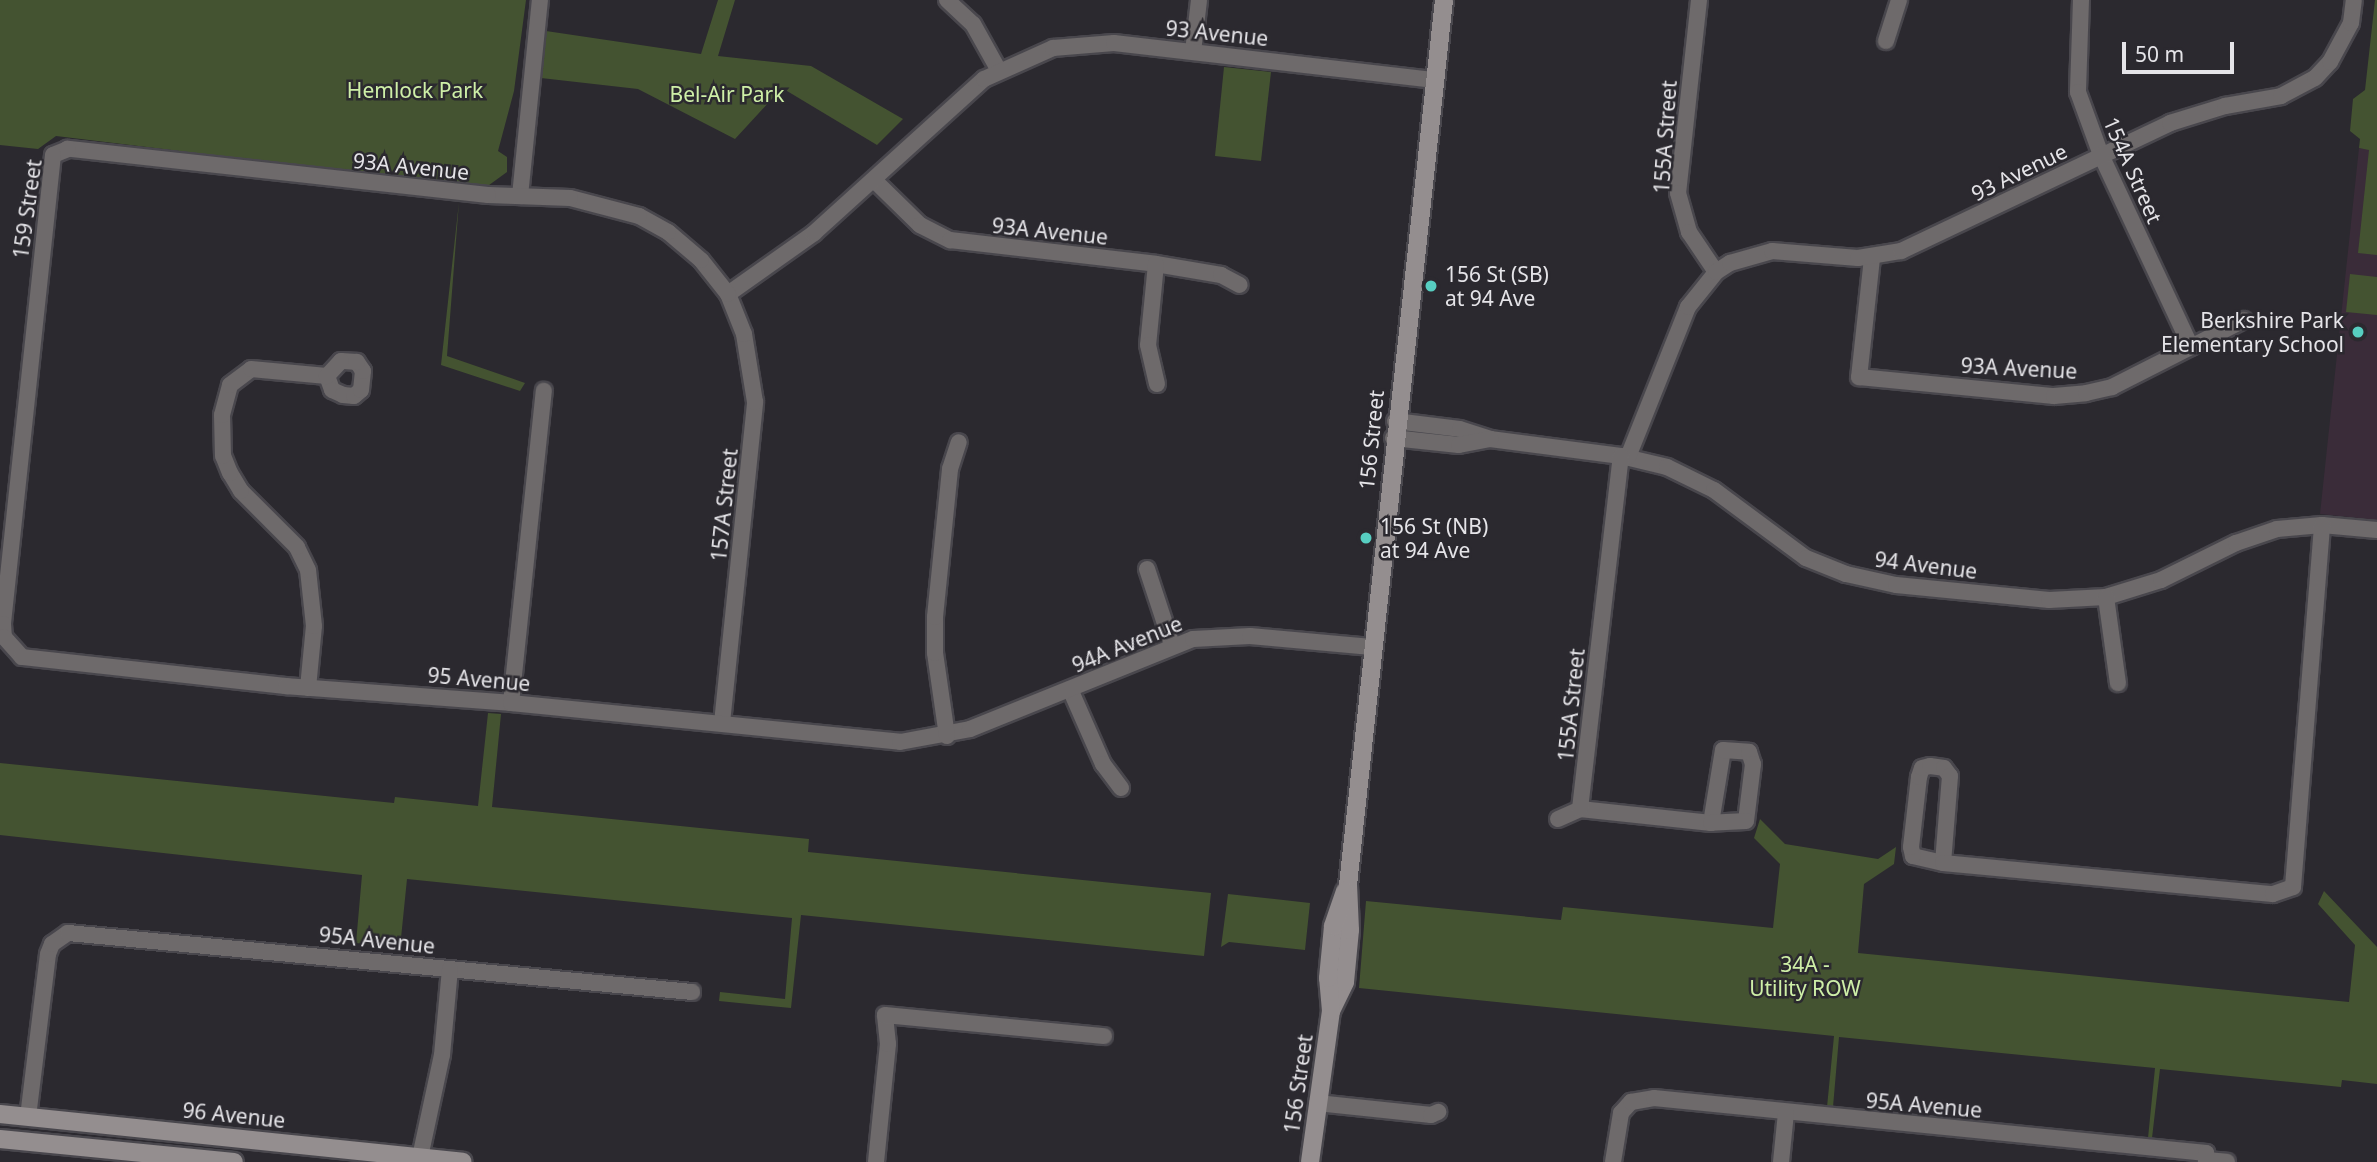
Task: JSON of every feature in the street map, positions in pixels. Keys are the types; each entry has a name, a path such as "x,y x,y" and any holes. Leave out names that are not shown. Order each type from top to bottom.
{"main road":[{"name":"156 Street","path":"1310,1162 1331,1012 1345,982 1350,930 1348,885 1394,430 1444,0"},
{"name":"96 Avenue","path":"0,1114 420,1160 463,1162"},
{"path":"0,1139 234,1162"}],"street":[{"path":"520,196 540,0"},
{"path":"728,294 814,233 998,69 974,24 947,0"},
{"path":"1193,52 1199,0"},
{"name":"155A Street","path":"1580,809 1624,456 1683,318 1716,272 1689,232 1678,194 1699,0"},
{"path":"1886,41 1899,0"},
{"name":"154A Street","path":"2081,0 2078,92 2101,155 2191,347"},
{"name":"93 Avenue","path":"1716,272 1772,251 1872,258 1916,245 2101,155 2197,113 2281,96 2315,78 2330,62 2351,23 2354,0"},
{"name":"93 Avenue","path":"998,69 1053,48 1088,43 1193,52 1435,80"},
{"name":"93A Avenue","path":"57,150 595,202 639,216 668,232 701,260 728,294"},
{"name":"159 Street","path":"11,648 3,624 51,167 57,150"},
{"name":"93A Avenue","path":"874,180 920,225 950,240 1156,264 1221,275 1240,285"},
{"name":"93A Avenue","path":"1872,258 1858,377 2053,396 2086,393 2112,387 2244,320"},
{"path":"1156,264 1147,345 1157,384"},
{"name":"157A Street","path":"722,723 755,402 750,354 728,294"},
{"path":"307,688 314,626 308,570 297,547 241,491 223,456 225,393 236,379 251,369 327,376"},
{"path":"511,702 544,391"},
{"name":"94 Avenue","path":"1394,430 1459,445 1490,439 1624,456 1667,467 1714,490 1786,546 1856,577 2049,600 2106,597 2161,580 2246,539 2277,529 2322,525 2377,530"},
{"path":"947,736 934,617 950,469 959,442"},
{"path":"1943,863 1951,781 1949,771 1930,766 1922,768 1919,777 1911,847 1913,856 1943,863 2273,894 2292,887 2322,525"},
{"path":"1147,569 1172,645"},
{"path":"2106,597 2118,683"},
{"name":"94A Avenue","path":"947,736 1070,689 1172,645 1221,635 1372,647"},
{"name":"95 Avenue","path":"11,648 35,660 307,688 511,702 886,742 947,736"},
{"path":"1070,689 1103,764 1121,788"},
{"path":"1558,819 1580,809 1711,823 1745,821 1753,764 1749,751 1729,748 1718,759 1711,823"},
{"name":"95A Avenue","path":"28,1117 48,954 58,938 81,931 692,992"},
{"path":"420,1160 442,1055 450,969"},
{"path":"876,1162 888,1044 885,1014 1104,1037"},
{"name":"95A Avenue","path":"1613,1162 1618,1120 1637,1100 1786,1113 2227,1162"},
{"path":"1317,1103 1431,1115 1438,1112"},
{"path":"1781,1162 1786,1113"}],"shaded area":[{"name":"Berkshire Park Elementary School","path":"2359,148 2377,150 2377,520 2320,514"}],"green space":[{"name":"Hemlock Park","path":"0,0 526,0 514,91 498,151 507,157 507,172 485,188 56,136 38,149 0,145"},
{"name":"Bel-Air Park","path":"718,0 735,0 718,56 811,66 903,119 877,145 782,88 735,139 638,89 541,78 546,31 701,54"},
{"path":"2375,0 2377,255 2358,253 2369,150 2359,148 2360,139 2350,131 2353,99 2365,90"},
{"path":"1224,67 1271,72 1261,161 1215,156"},
{"path":"459,202 447,356 525,383 520,391 441,365"},
{"path":"2350,274 2377,277 2377,315 2346,312"},
{"path":"488,713 501,714 492,807 809,839 808,852 1211,893 1204,956 801,915 791,1008 719,1001 720,992 785,999 792,918 407,879 400,948 356,943 362,875 0,835 0,763 394,803 395,797 478,806"},
{"name":"34A - Utility ROW","path":"1760,819 1785,844 1878,859 1896,847 1894,864 1864,884 1858,953 2349,1002 2355,945 2318,904 2324,891 2377,947 2377,1084 2342,1080 2341,1087 2160,1069 2152,1138 2148,1138 2155,1068 1839,1037 1833,1107 1827,1107 1834,1036 1359,988 1366,901 1561,920 1563,907 1773,928 1780,864 1754,838"},
{"path":"1228,894 1310,903 1305,950 1229,942 1221,947"}],"place":[{"name":"156 St (SB) at 94 Ave","path":"1431,286"},
{"name":"Berkshire Park Elementary School","path":"2358,332"},
{"name":"156 St (NB) at 94 Ave","path":"1366,538"}]}
